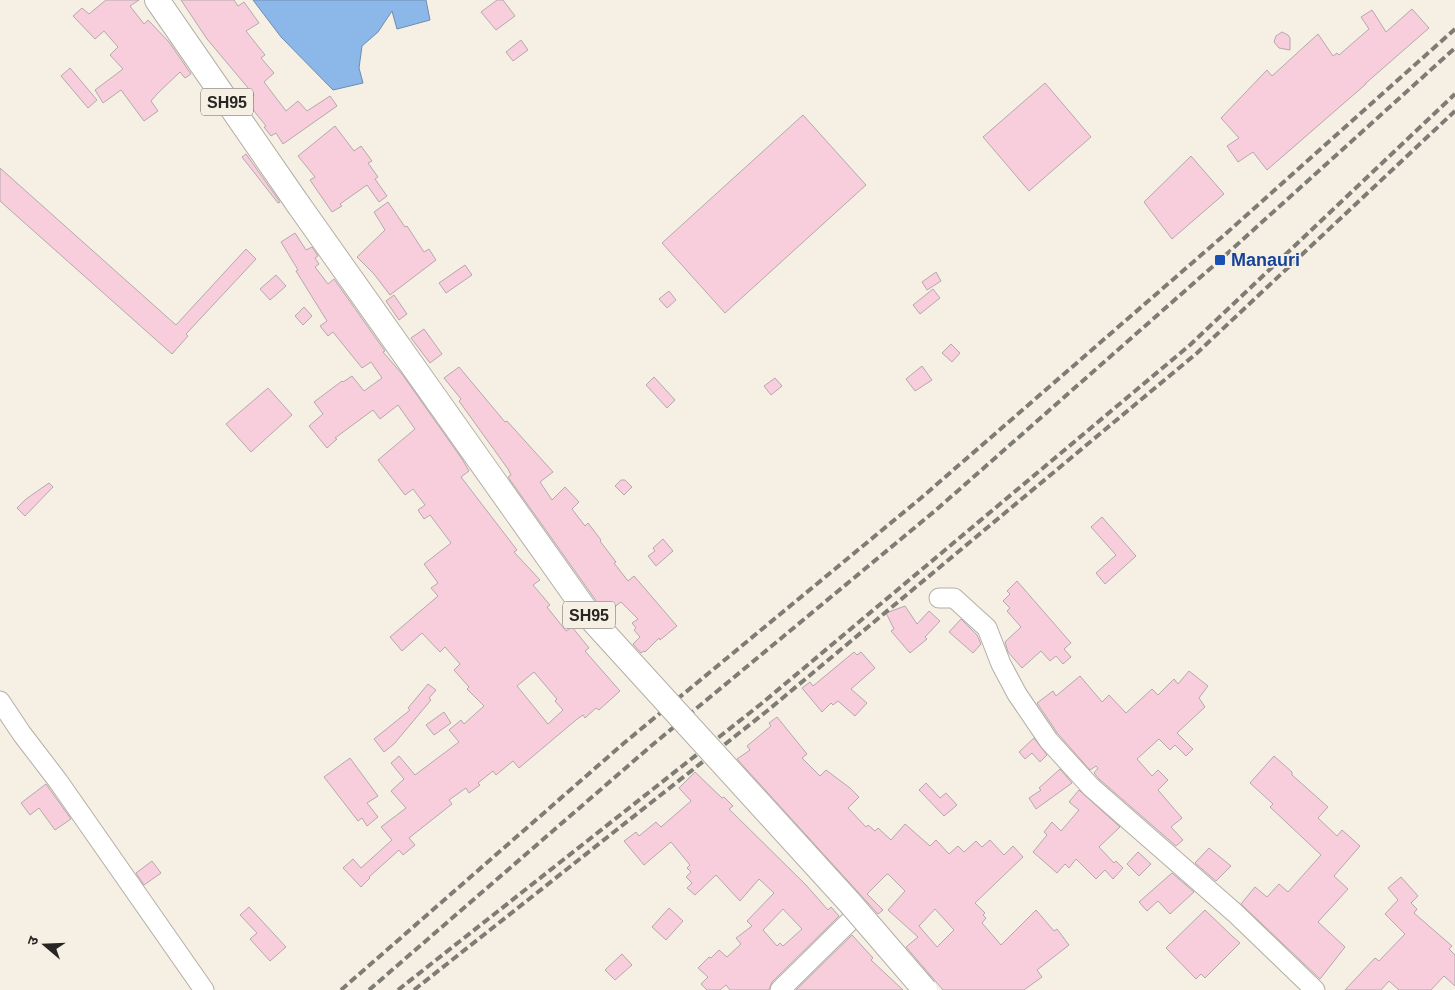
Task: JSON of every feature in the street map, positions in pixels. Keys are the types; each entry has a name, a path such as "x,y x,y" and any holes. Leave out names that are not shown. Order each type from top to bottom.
{"main road":[{"name":"SH95","path":"157,0 298,204 594,622 830,881 924,990"}],"street":[{"path":"939,598 954,598 987,628 1000,664 1017,694 1050,741 1090,787 1234,913 1315,990"},
{"path":"0,701 204,990"},
{"path":"780,990 849,922"}],"water":[{"path":"253,0 426,0 430,20 397,29 392,11 378,32 362,46 359,68 363,83 333,90 281,37"}],"building":[{"path":"106,0 139,0 130,6 144,24 148,20 169,42 191,74 185,78 180,72 158,93 151,101 158,111 144,121 121,90 103,103 95,90 123,69 110,55 118,47 104,31 95,39 73,16 82,8 89,14"},
{"path":"181,0 234,0 238,6 244,2 259,23 246,31 265,55 261,58 274,73 264,82 286,111 298,101 307,111 330,96 337,106 283,144 276,133 271,136 264,127 266,126 246,101 254,95 207,39"},
{"path":"497,0 503,0 515,16 496,30 481,12"},
{"path":"1412,9 1429,28 1366,84 1267,170 1253,152 1238,162 1227,146 1239,138 1221,118 1267,70 1272,76 1318,34 1333,56 1337,53 1339,55 1369,29 1361,17 1372,10 1386,32"},
{"path":"1282,32 1290,38 1290,50 1279,48 1274,42 1276,36"},
{"path":"521,40 528,50 513,61 506,52"},
{"path":"70,68 97,100 88,108 61,76"},
{"path":"1045,83 1091,137 1029,191 983,137"},
{"path":"803,115 866,185 725,313 662,243"},
{"path":"335,126 354,151 361,146 372,161 368,163 378,177 375,179 387,196 379,202 367,185 332,212 310,180 315,177 298,156"},
{"path":"246,154 280,202 278,203 242,157"},
{"path":"1191,156 1224,194 1172,239 1144,202"},
{"path":"0,168 176,325 246,249 256,259 186,334 188,336 172,354 0,201"},
{"path":"388,202 424,252 429,249 436,260 390,295 374,274 357,257 385,230 374,212"},
{"path":"295,233 306,250 312,247 318,256 315,258 319,264 315,267 328,284 334,279 385,351 383,352 402,374 462,459 469,471 461,477 517,550 514,552 540,580 533,585 550,605 547,607 566,631 572,627 589,648 585,651 620,691 599,710 596,708 585,718 583,715 576,720 519,768 513,761 496,775 493,771 478,783 480,785 469,793 466,788 449,800 452,804 409,838 415,845 403,855 399,850 369,877 361,887 343,868 353,859 361,868 392,840 381,827 406,808 391,791 404,779 391,763 399,756 415,775 459,742 449,730 461,720 464,724 484,706 467,689 469,687 454,670 460,664 445,647 440,652 422,633 402,651 390,637 438,596 431,588 438,583 424,564 451,543 430,515 424,519 418,510 425,505 413,489 405,495 378,460 415,429 398,405 380,419 373,410 335,438 337,439 327,448 309,426 323,414 314,402 342,381 352,376 364,391 382,378 371,362 362,368 333,332 328,336 320,326 327,321 296,271 298,270 281,242","holes":["534,672 557,699 555,701 563,710 548,724 517,686"]},
{"path":"465,265 472,275 446,293 439,283"},
{"path":"936,272 941,281 927,290 922,282"},
{"path":"276,275 286,286 270,300 260,289"},
{"path":"933,289 940,298 920,314 913,305"},
{"path":"669,291 676,300 667,308 659,299"},
{"path":"394,295 407,314 399,320 386,301"},
{"path":"304,307 312,316 303,325 295,316"},
{"path":"424,329 442,354 430,363 411,338"},
{"path":"951,344 960,353 952,362 942,353"},
{"path":"922,366 932,380 915,391 906,379"},
{"path":"459,367 505,422 507,421 553,472 540,482 552,500 565,487 579,502 572,509 585,526 588,523 628,581 634,576 677,626 660,640 659,638 645,652 641,653 633,644 640,637 634,630 636,628 632,623 638,619 621,602 613,608 609,603 602,609 508,477 511,475 508,469 459,401 461,399 444,378"},
{"path":"654,377 675,400 667,408 646,385"},
{"path":"775,378 782,386 771,395 764,386"},
{"path":"268,388 292,415 251,452 226,424"},
{"path":"621,480 625,480 632,487 624,495 615,486"},
{"path":"49,483 53,487 25,516 17,508 26,499"},
{"path":"1102,517 1136,556 1105,584 1096,573 1116,555 1091,527"},
{"path":"663,539 673,551 656,566 648,556 655,551 653,548"},
{"path":"1017,581 1071,643 1064,649 1071,657 1063,664 1056,656 1050,661 1041,651 1022,668 1008,652 1005,642 1021,627 1007,611 1010,608 1003,601 1010,594 1007,591"},
{"path":"905,606 917,624 929,611 940,621 925,637 927,639 910,653 891,631 894,629 886,613"},
{"path":"961,619 977,635 981,644 973,653 949,632"},
{"path":"854,652 857,655 861,652 875,668 851,689 867,703 855,716 838,701 833,705 831,703 822,712 802,688 810,682 813,686"},
{"path":"1189,671 1208,686 1199,698 1205,707 1177,733 1193,749 1186,756 1175,745 1170,750 1159,739 1137,759 1152,776 1158,770 1168,780 1158,790 1182,818 1171,827 1183,840 1176,846 1099,779 1094,773 1098,768 1096,766 1090,770 1058,734 1037,703 1053,691 1056,696 1080,676 1102,702 1109,695 1126,713 1152,689 1158,695 1174,679 1178,684"},
{"path":"428,684 436,690 429,698 431,700 394,744 384,752 374,739 410,710 408,708"},
{"path":"444,712 451,723 434,735 426,725"},
{"path":"777,717 807,754 802,758 820,776 826,770 859,797 848,808 866,827 868,825 875,831 878,828 891,840 905,824 930,846 936,840 949,854 958,846 964,852 976,841 982,847 990,840 1004,855 1013,846 1023,857 975,903 985,913 983,915 986,918 982,923 1001,945 1036,910 1054,931 1057,929 1069,945 1037,970 1042,977 1024,990 943,990 906,947 918,937 888,910 905,891 888,874 886,875 867,894 883,910 878,914 737,759 750,750 747,746 771,726 769,723","holes":["935,909 954,930 937,947 919,926"]},
{"path":"1034,738 1047,755 1040,762 1032,753 1025,759 1019,752"},
{"path":"1274,756 1328,807 1318,818 1337,836 1342,830 1360,846 1334,876 1348,889 1318,922 1345,947 1320,979 1241,904 1255,887 1267,897 1279,884 1288,892 1321,855 1270,807 1273,804 1250,783"},
{"path":"350,758 378,796 367,803 378,817 367,826 362,818 358,821 324,777"},
{"path":"1060,769 1072,783 1036,809 1029,798 1041,790 1039,788"},
{"path":"695,772 733,806 729,809 806,885 828,910 831,907 839,916 772,982 769,990 730,990 726,985 720,990 707,990 701,984 708,977 698,968 719,950 727,957 741,944 736,938 752,926 747,921 774,893 759,879 740,901 716,875 695,895 687,888 692,883 686,877 691,872 687,868 690,865 671,842 644,865 624,841 636,832 639,836 656,822 661,827 691,801 679,788","holes":["783,909 802,929 783,946 780,943 777,946 763,930"]},
{"path":"926,783 940,798 946,793 957,805 944,816 919,790"},
{"path":"46,784 71,819 55,830 39,808 30,815 21,803"},
{"path":"1079,790 1120,827 1099,847 1114,863 1116,861 1123,868 1113,879 1105,870 1096,879 1076,859 1069,868 1065,864 1057,873 1033,852 1047,835 1044,832 1052,822 1061,831 1079,810 1069,802"},
{"path":"1209,848 1231,866 1216,881 1195,863"},
{"path":"1138,852 1151,864 1139,876 1127,864"},
{"path":"152,861 161,873 144,885 136,873"},
{"path":"1172,873 1194,892 1170,914 1158,901 1147,911 1139,902"},
{"path":"1401,877 1418,896 1411,903 1417,909 1414,913 1452,946 1449,949 1455,955 1455,986 1444,976 1431,990 1399,990 1389,981 1381,990 1345,990 1375,958 1379,961 1405,934 1385,914 1398,900 1388,888"},
{"path":"249,907 286,947 270,961 250,939 257,933 240,915"},
{"path":"669,908 683,921 666,940 652,927"},
{"path":"1205,910 1240,943 1205,978 1201,974 1196,979 1166,948"},
{"path":"852,935 873,958 871,960 903,990 796,990"},
{"path":"622,954 632,965 615,980 605,970"}],"railway":[{"path":"341,990 624,743 921,498 1222,237 1455,29"},
{"path":"369,990 651,746 936,510 1220,260 1455,48"},
{"path":"398,990 761,704 1190,345 1455,94"},
{"path":"414,990 767,711 1197,353 1455,111"}],"place":[{"name":"Manauri","path":"1220,260"}]}
